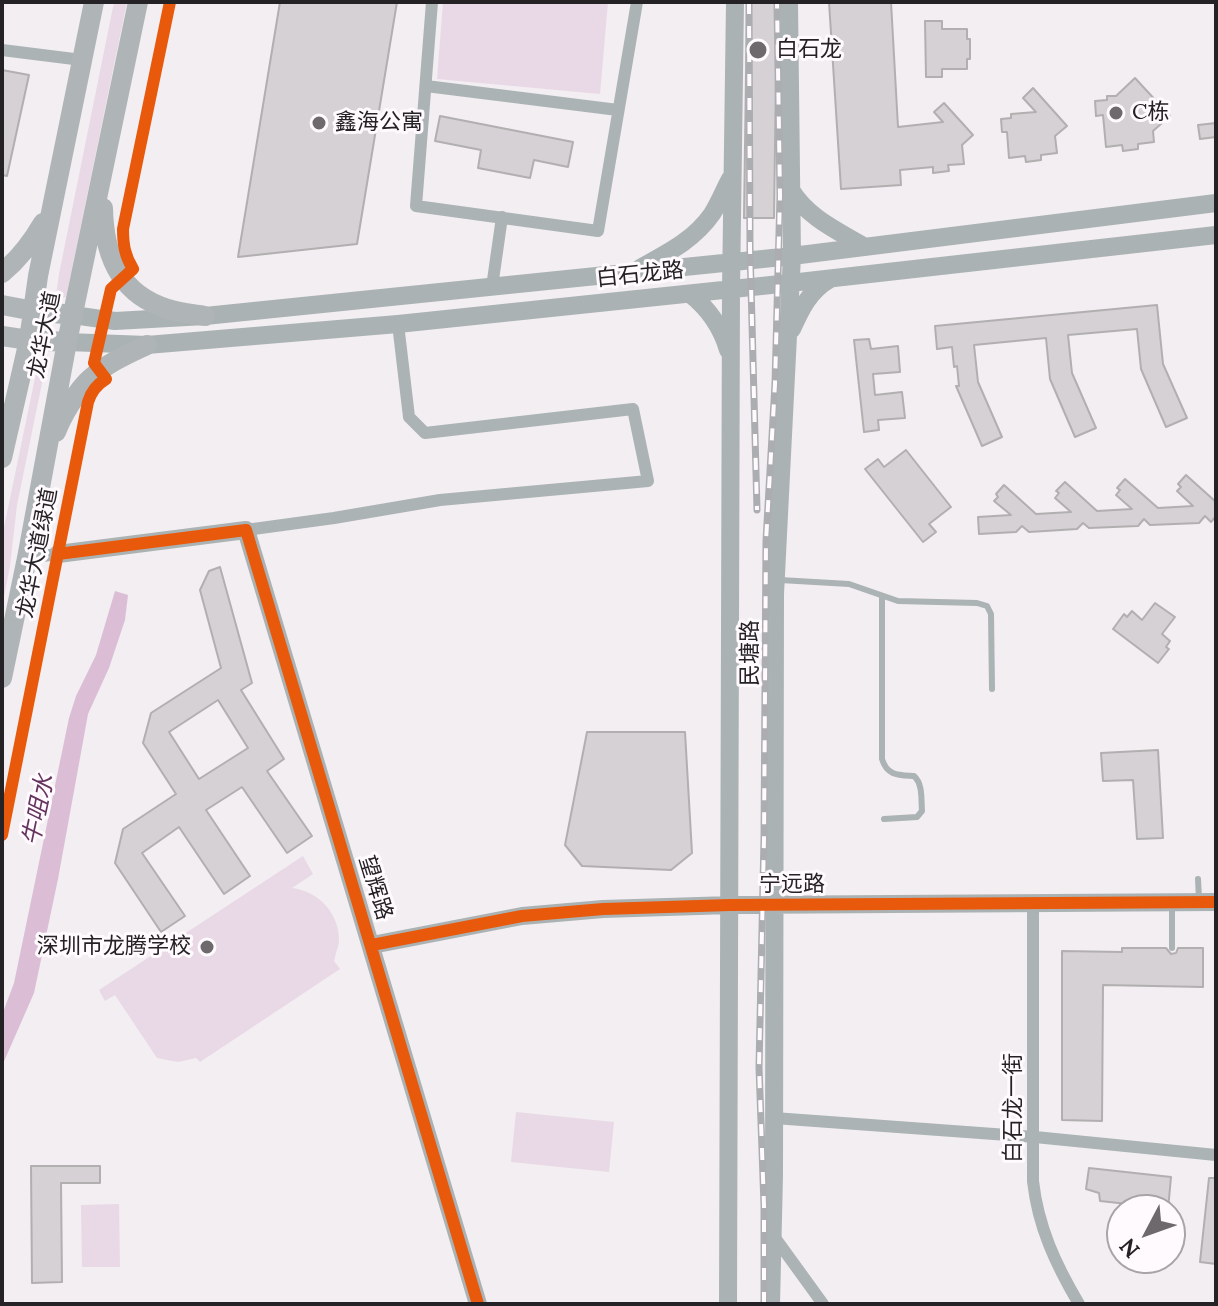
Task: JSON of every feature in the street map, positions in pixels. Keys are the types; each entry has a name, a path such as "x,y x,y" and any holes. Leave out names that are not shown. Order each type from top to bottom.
{"main road":[{"name":"龙华大道","path":"3,443 29,340 38,276 94,2"},
{"name":"龙华大道","path":"2,678 67,342 138,2"},
{"name":"民塘路","path":"728,1304 731,290 735,2"},
{"name":"民塘路","path":"771,1304 776,580 792,256 789,2"},
{"path":"631,272 678,247 699,230 713,212 733,173"},
{"path":"102,182 103,229 115,269 136,292 152,302 168,309 205,316"},
{"path":"791,190 800,205 822,222 865,247"},
{"path":"2,273 32,242 53,201"},
{"name":"白石龙路","path":"73,315 115,321 205,316 792,256 1216,203"},
{"name":"白石龙路","path":"67,342 147,345 398,324 1216,235"},
{"path":"788,339 810,295 830,279"},
{"path":"690,294 713,317 724,336 731,359"},
{"path":"2,305 73,315"},
{"path":"2,336 67,342"},
{"path":"44,462 58,426 90,378 114,361 147,345"},
{"path":"58,554 246,530"},
{"name":"望辉路","path":"246,530 478,1304"},
{"name":"宁远路","path":"372,945 522,916 603,909 730,905 1208,902"}],"street":[{"path":"432,2 416,206 598,231 637,2"},
{"path":"2,50 82,60"},
{"path":"426,86 618,110"},
{"path":"492,287 502,217"},
{"path":"246,530 440,500 648,481 633,409 425,433 409,417 398,324"},
{"path":"27,558 58,554"},
{"name":"白石龙一街","path":"1033,904 1033,1181 1047,1243 1079,1304"},
{"path":"774,1118 1035,1137 1216,1155"},
{"path":"772,1235 823,1304"}],"lane":[{"path":"776,580 849,584 898,601 977,603 987,606 991,614 992,689"},
{"path":"882,596 882,759 891,773 917,778 922,809 917,817 884,819"},
{"path":"1198,879 1208,902"},
{"path":"1172,903 1172,948"}],"shaded area":[{"path":"114,2 127,2 67,293 60,299 56,295 59,274"},
{"path":"443,2 608,2 600,94 437,79"},
{"path":"40,354 48,354 17,505 2,607 2,537"},
{"path":"115,591 128,595 125,620 109,668 88,714 34,993 2,1066 2,1015 14,983 69,718 96,655"},
{"path":"303,856 313,874 292,888 319,899 331,913 336,922 339,942 334,961 340,969 200,1062 196,1058 178,1062 157,1058 115,995 105,1001 99,990"},
{"path":"516,1112 614,1122 609,1172 511,1162"},
{"path":"119,1204 120,1267 82,1267 81,1205"}],"building":[{"name":"鑫海公寓","path":"280,2 397,2 357,244 238,257"},
{"path":"747,2 777,2 774,218 744,218"},
{"path":"829,2 891,2 898,127 943,122 934,112 944,103 973,135 962,145 964,164 948,165 949,171 933,173 933,167 900,170 901,185 841,189"},
{"path":"925,21 942,21 942,29 967,29 970,59 967,59 967,69 942,69 942,77 926,77"},
{"path":"2,70 29,75 7,176 2,175"},
{"name":"C栋","path":"1135,78 1170,116 1153,131 1154,142 1138,144 1138,149 1123,151 1122,145 1106,147 1103,115 1096,116 1095,101 1116,96"},
{"path":"1033,88 1067,126 1055,136 1057,153 1041,155 1041,160 1026,162 1025,156 1009,158 1007,132 1002,132 1001,119 1011,118 1011,114 1036,112 1023,98"},
{"path":"440,116 573,142 568,167 534,160 530,178 478,168 481,150 435,141"},
{"path":"1216,123 1216,137 1200,139 1198,125"},
{"path":"1157,305 1163,364 1187,418 1166,427 1141,369 1137,329 1068,335 1072,373 1096,428 1075,437 1050,379 1046,338 974,345 978,382 1002,437 982,446 956,386 959,386 957,366 954,367 952,347 937,349 935,326"},
{"path":"869,339 871,349 898,346 900,372 873,374 875,395 902,392 905,418 878,420 879,430 864,432 854,340"},
{"path":"906,450 951,507 929,524 936,532 923,542 865,469 878,459 884,467"},
{"path":"1186,475 1216,502 1216,516 1211,522 1205,516 1199,523 1150,525 1144,519 1138,526 1089,528 1083,523 1077,529 1029,532 1022,526 1016,532 979,534 978,517 1011,515 994,501 1004,485 1036,514 1071,512 1055,498 1059,493 1056,491 1065,482 1097,511 1132,509 1116,495 1120,490 1117,488 1125,479 1158,508 1193,506 1177,491 1181,487 1178,484"},
{"path":"220,567 252,683 241,690 284,759 267,771 312,836 287,853 242,787 206,810 250,876 224,894 179,827 142,853 185,916 161,932 115,863 123,829 176,794 143,743 151,713 221,668 200,590 209,571","holes":["218,700 248,748 199,779 169,732"]},
{"path":"1155,603 1175,617 1162,634 1170,641 1166,647 1169,649 1158,663 1113,629 1124,614 1127,617 1132,611 1142,620"},
{"path":"587,732 685,732 692,853 671,870 582,866 565,845"},
{"path":"1158,750 1163,838 1137,839 1133,780 1103,781 1101,753"},
{"path":"1122,948 1166,948 1171,954 1176,953 1178,948 1203,948 1203,987 1103,985 1102,1121 1062,1120 1062,951 1122,952"},
{"path":"31,1166 100,1166 100,1183 61,1183 62,1282 32,1283"},
{"path":"1089,1168 1171,1177 1169,1194 1106,1194 1106,1202 1100,1201 1099,1193 1086,1189"},
{"path":"1209,1178 1216,1178 1216,1264 1200,1262"}],"railway":[{"path":"749,2 750,248 757,510"},
{"path":"764,1304 759,1067 766,541 775,384 780,196 777,2"}],"cycle path":[{"name":"龙华大道绿道","path":"2,835 88,402 94,389 106,379 94,363 111,289 133,269 125,250 123,229 170,2"},
{"name":"龙华大道绿道","path":"58,554 246,530 478,1304"},
{"path":"372,945 522,916 603,909 730,905 1216,902"}],"place":[{"name":"白石龙","path":"758,50"},
{"name":"C栋","path":"1116,113"},
{"name":"鑫海公寓","path":"319,123"},
{"name":"深圳市龙腾学校","path":"207,947"}],"water label":[{"name":"牛咀水","path":"39,810"}]}
